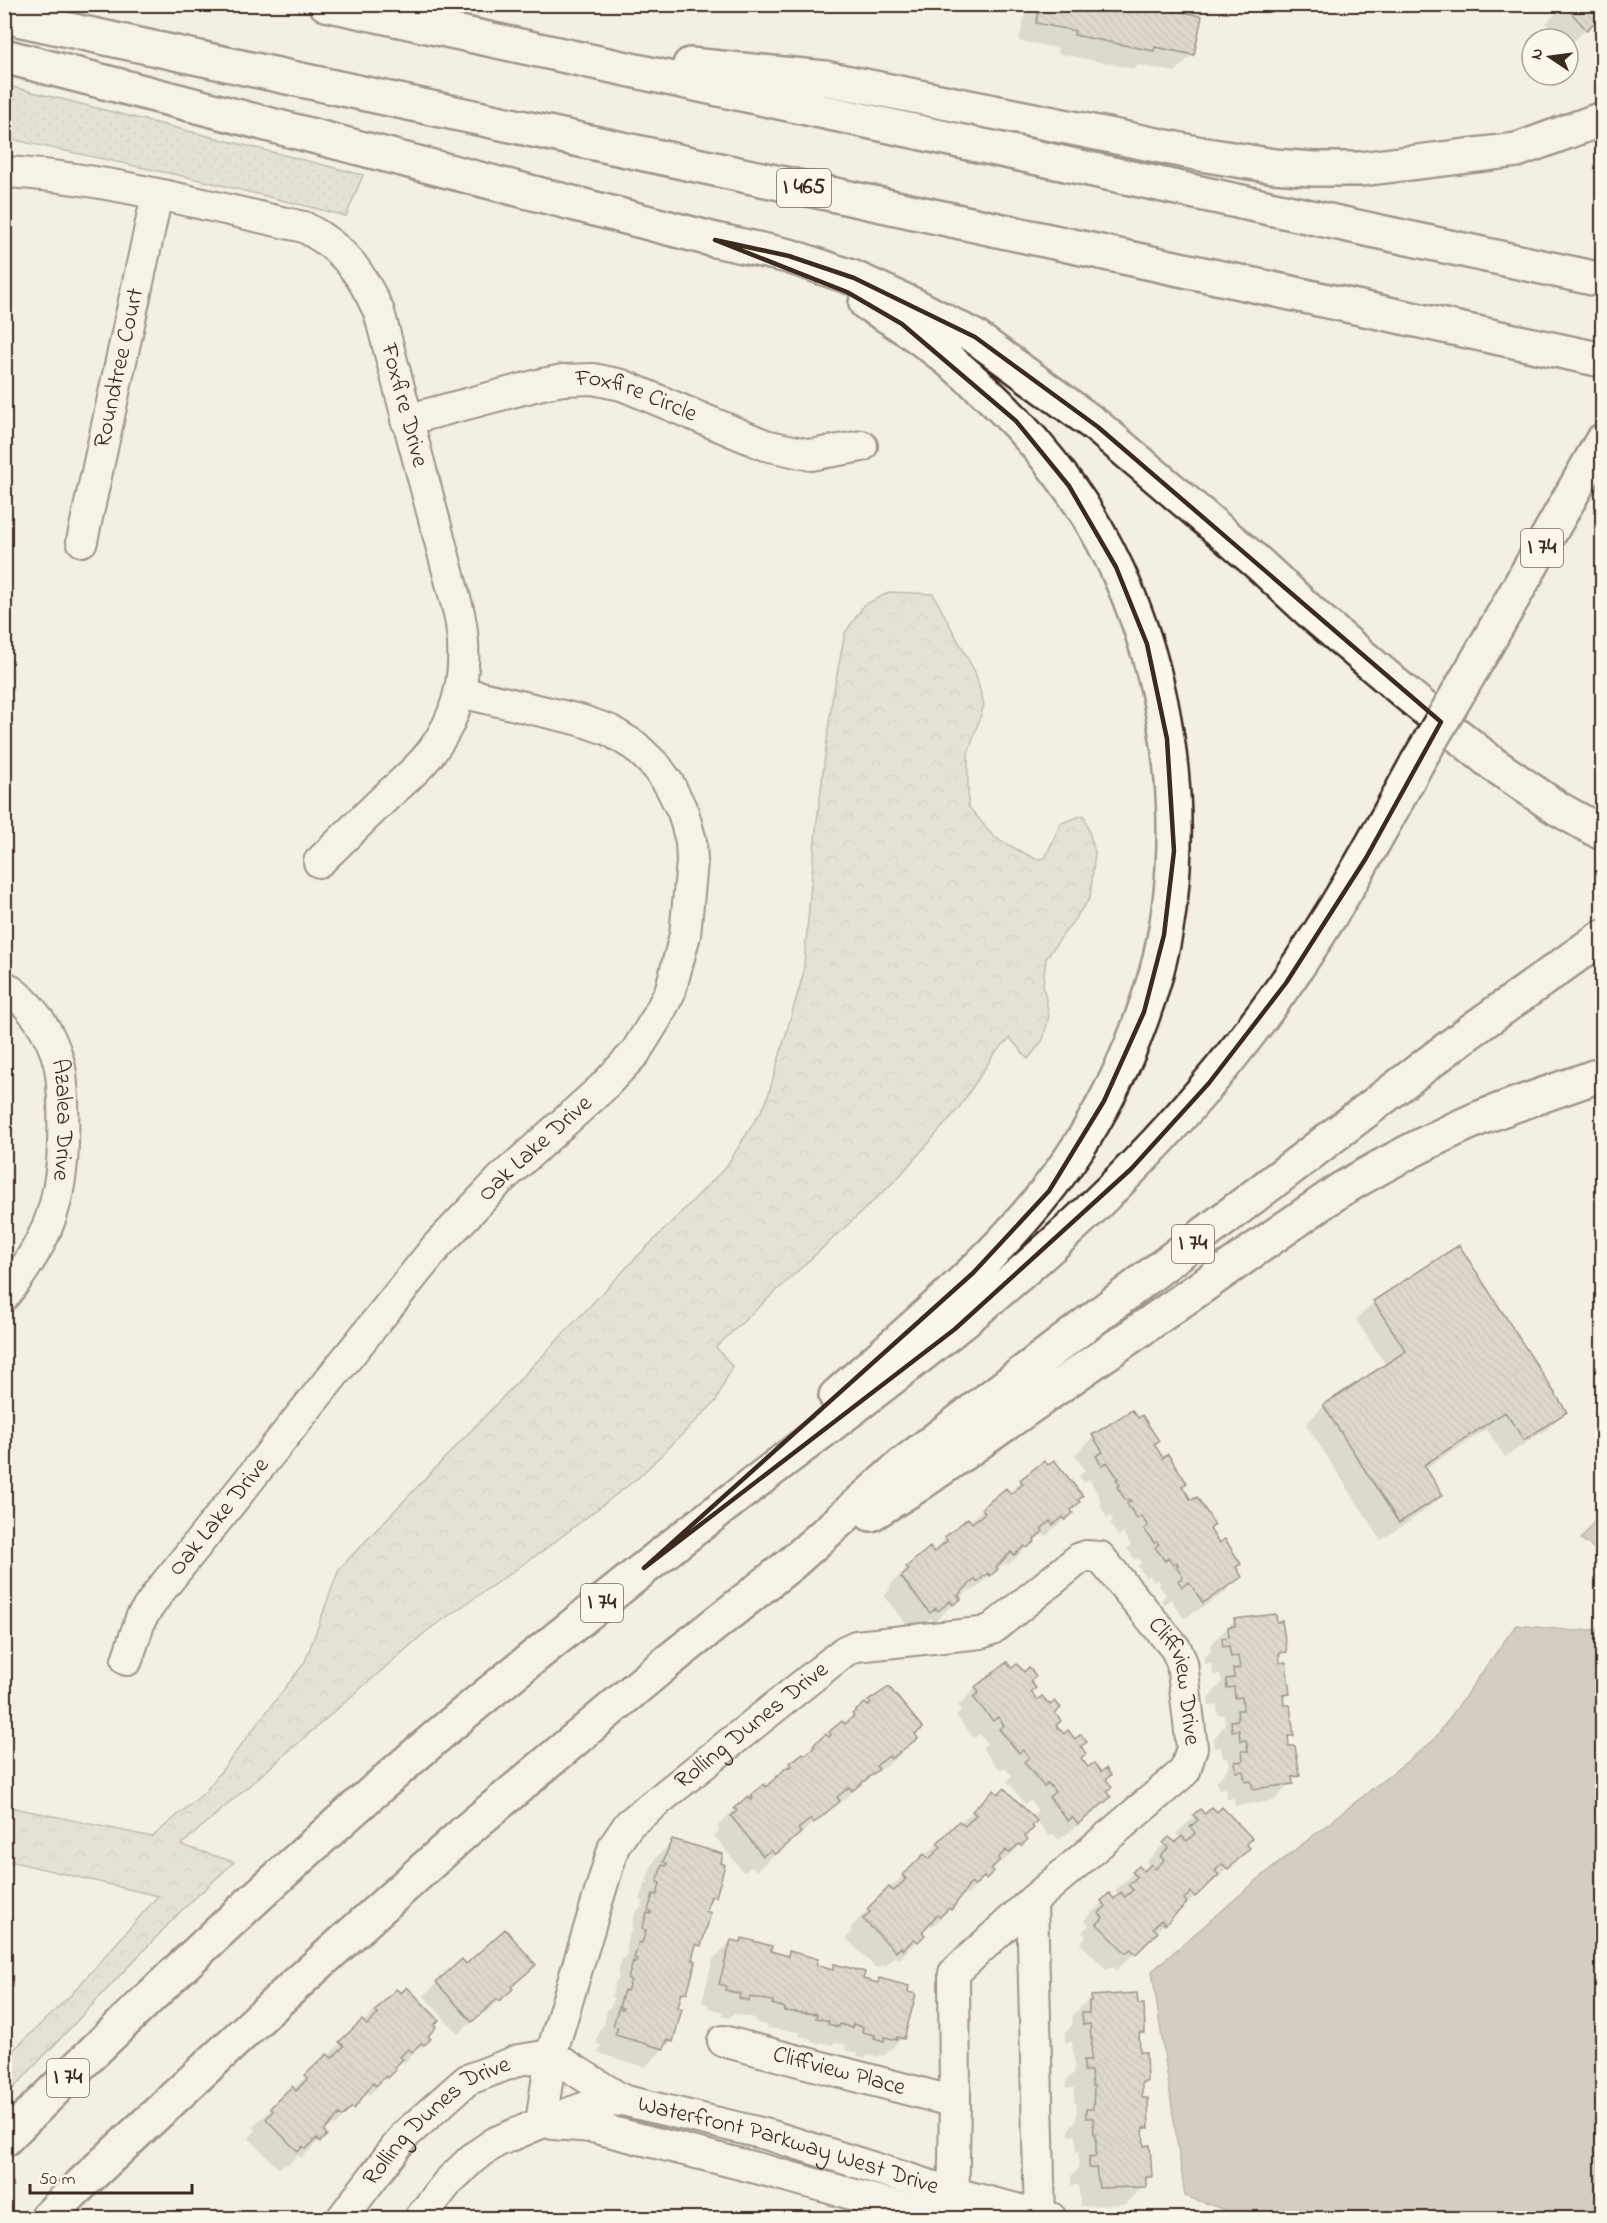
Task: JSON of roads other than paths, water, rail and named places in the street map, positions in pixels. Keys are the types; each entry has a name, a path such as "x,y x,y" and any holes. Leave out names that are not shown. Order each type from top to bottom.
{"highway":[{"path":"326,4 1602,280"},
{"name":"I 465","path":"4,16 1602,360"},
{"path":"536,51 825,78 1201,154 1274,166 1313,169 1360,169 1475,153 1516,150 1602,119"},
{"path":"4,56 715,240 789,256 854,278 916,306 975,338 1098,427 1259,564 1316,617 1493,764 1557,808 1602,833"},
{"path":"1475,153 1602,94"},
{"path":"644,1568 973,1273 1012,1234 1048,1191 1085,1136 1104,1101 1144,1012 1164,935 1171,892 1174,851 1172,777 1159,690 1147,644 1116,567 1069,486 1016,421 967,375 902,324 848,292 715,240"},
{"name":"I 74","path":"4,2140 263,1891 436,1737 644,1568 955,1329 1030,1266 1131,1169 1209,1083 1286,983 1366,858 1417,763 1602,441"},
{"name":"I 74","path":"47,2218 283,1996 467,1830 666,1663 792,1563 903,1464 1468,1033 1602,937"},
{"path":"792,1563 918,1485 1340,1190 1410,1150 1483,1117 1602,1074"},
{"path":"1519,1104 1602,1084"}],"street":[{"name":"Foxfire Drive","path":"4,172 74,178 304,227 332,243 347,257 366,283 379,312 462,628 464,652 460,692 443,733 423,762 319,862"},
{"name":"Roundtree Court","path":"82,541 157,195"},
{"name":"Foxfire Circle","path":"406,420 542,384 563,380 593,380 612,382 642,392 765,445 811,455 862,446"},
{"name":"Oak Lake Drive","path":"127,1660 135,1632 156,1596 430,1254 500,1180 602,1089 622,1068 640,1045 670,992 685,935 692,862 691,841 683,812 669,784 657,767 635,747 609,730 580,720 460,692"},
{"name":"Azalea Drive","path":"4,986 25,1003 38,1018 52,1043 59,1063 64,1135 61,1176 51,1216 33,1254 4,1296"},
{"name":"Rolling Dunes Drive","path":"541,2123 551,2055 614,1846 629,1824 845,1651 856,1646 981,1633 992,1629 1080,1558 1094,1555 1100,1557"},
{"name":"Cliffview Drive","path":"954,2206 954,1973 1032,1901 1185,1771 1192,1748 1182,1663 1176,1649 1100,1557"},
{"path":"1032,1901 1044,2218"},
{"name":"Cliffview Place","path":"723,2041 955,2102"},
{"path":"551,2055 622,2100"},
{"name":"Rolling Dunes Drive","path":"342,2218 406,2134 467,2080 519,2060 551,2055"},
{"name":"Waterfront Parkway West Drive","path":"541,2123 592,2105 622,2100 769,2135 954,2206 1044,2218"},
{"path":"420,2218 448,2182 474,2157 504,2138 541,2123"},
{"name":"Waterfront Parkway West Drive","path":"541,2123 592,2127 760,2169 939,2218"}]}
